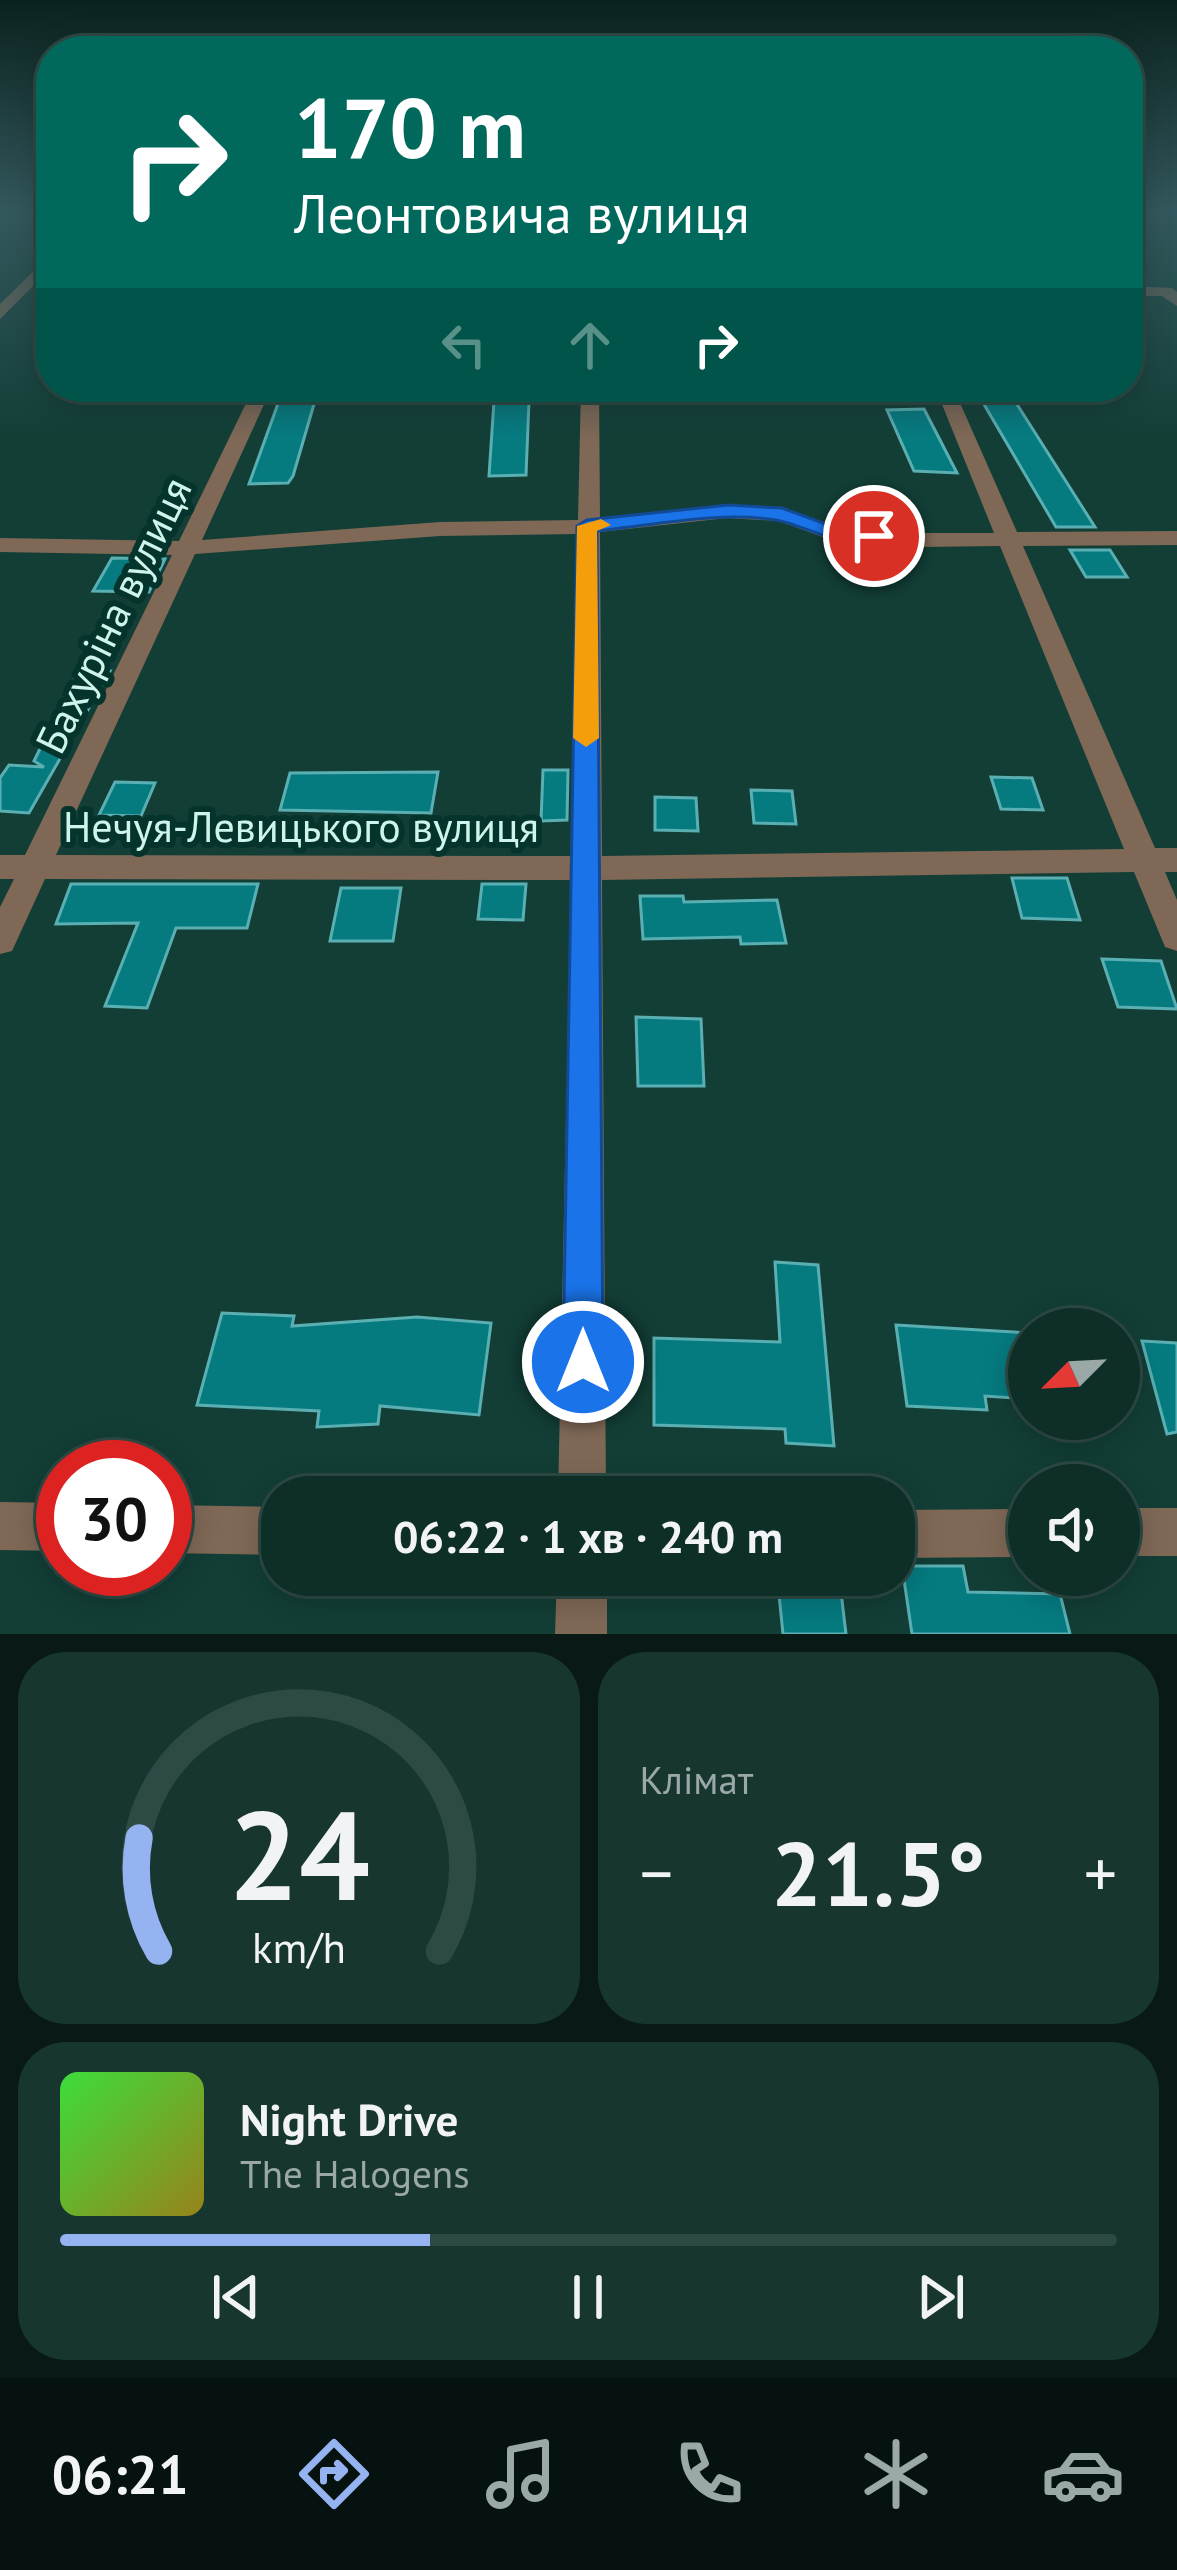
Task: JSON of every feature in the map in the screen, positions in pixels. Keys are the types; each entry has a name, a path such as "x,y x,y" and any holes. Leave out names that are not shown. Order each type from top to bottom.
{"street":[{"path":"1143,291 1166,291 1177,301"},
{"path":"0,314 8,297"},
{"name":"Бахуріна вулиця","path":"0,941 256,402"},
{"path":"582,1476 590,402"},
{"path":"950,402 1177,938"},
{"path":"0,545 188,548 440,530 587,526 728,511 782,514 828,532 1007,541 1177,538"},
{"name":"Нечуя-Левицького вулиця","path":"0,867 585,868 1177,860"},
{"path":"0,1526 36,1527"},
{"path":"192,1529 261,1531"},
{"path":"1140,1532 1177,1532"},
{"path":"915,1534 1008,1533"},
{"path":"581,1634 582,1596"}],"building":[{"path":"279,402 315,402 288,483 249,484"},
{"path":"494,402 529,402 526,475 489,476"},
{"path":"983,402 1016,402 1095,527 1056,527"},
{"path":"924,409 957,473 914,471 887,410"},
{"path":"1070,550 1110,550 1127,577 1086,577"},
{"path":"112,558 165,559 149,592 93,591"},
{"path":"78,671 110,671 29,813 0,811 0,778 9,765 44,767 34,761"},
{"path":"543,770 568,770 567,820 541,821"},
{"path":"438,772 431,813 280,810 290,773"},
{"path":"991,777 1032,778 1043,810 1001,809"},
{"path":"115,782 155,783 141,816 99,815"},
{"path":"751,790 792,791 796,824 754,823"},
{"path":"655,797 696,798 698,831 655,830"},
{"path":"1012,878 1067,878 1080,920 1022,918"},
{"path":"71,884 258,884 247,928 176,928 147,1008 105,1006 138,923 56,924"},
{"path":"482,884 526,884 523,920 478,919"},
{"path":"341,888 401,888 393,941 330,941"},
{"path":"640,896 683,896 684,902 777,900 786,943 741,944 740,937 643,939"},
{"path":"1102,959 1161,961 1177,1009 1118,1007"},
{"path":"636,1017 701,1019 704,1086 638,1086"},
{"path":"775,1262 818,1265 834,1446 786,1443 785,1429 654,1425 654,1338 780,1342"},
{"path":"222,1313 294,1316 292,1326 417,1317 491,1323 479,1415 380,1406 378,1424 317,1427 319,1411 197,1405"},
{"path":"896,1325 1008,1332 1008,1398 985,1396 987,1410 907,1406"},
{"path":"1142,1341 1177,1343 1177,1432 1167,1434"},
{"path":"915,1566 963,1566 968,1592 1060,1596 1070,1634 912,1634 906,1596 915,1596"},
{"path":"779,1596 841,1596 846,1634 783,1634"}],"slow traffic":[{"path":"586,738 587,526 601,525"}],"route":[{"path":"583,1362 587,526 728,511 782,514 828,532 874,536"}]}
